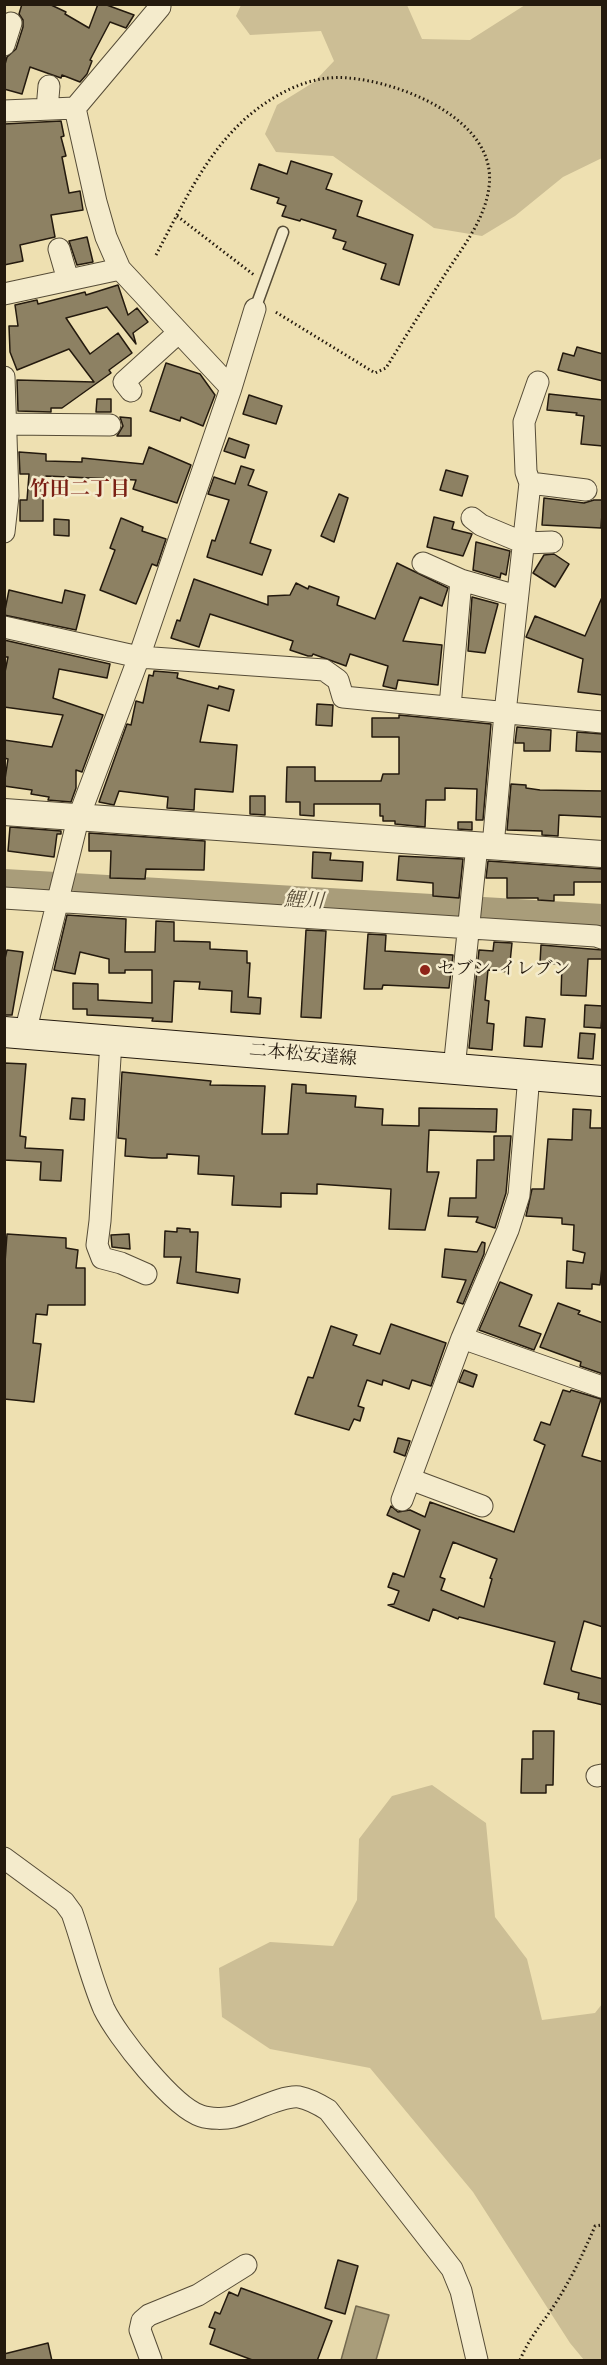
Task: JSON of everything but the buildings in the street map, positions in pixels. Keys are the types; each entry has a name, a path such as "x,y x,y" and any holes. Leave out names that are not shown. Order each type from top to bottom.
{"main road":[{"name":"二本松安達線","path":"15,1033 603,1081"}],"street":[{"path":"4,111 75,108 160,7 160,4"},
{"path":"4,45 11,23"},
{"path":"47,109 49,86"},
{"path":"75,108 98,210 106,237 120,269 231,388"},
{"path":"59,249 68,280"},
{"path":"4,294 120,269"},
{"path":"15,1033 59,900 78,819 139,657 257,305"},
{"path":"131,391 124,382 178,333"},
{"path":"4,377 8,496 4,532"},
{"path":"454,1069 471,900 485,846 505,713 524,543 530,483 526,472 524,422 538,382"},
{"path":"7,424 110,425"},
{"path":"530,483 586,490"},
{"path":"472,519 524,543 552,542"},
{"path":"423,563 460,580 517,597"},
{"path":"450,707 460,580"},
{"path":"4,627 139,657 324,670 338,680 343,697 603,722"},
{"path":"4,812 78,819 603,854"},
{"path":"4,898 469,925 603,938"},
{"path":"111,1041 97,1245 102,1258 146,1274"},
{"path":"402,1500 462,1338 508,1230 519,1195 529,1075"},
{"path":"462,1338 603,1388"},
{"path":"410,1479 482,1506"},
{"path":"4,1858 64,1902 72,1913 104,2008 118,2033 179,2102 201,2116 221,2118 232,2117 292,2097 310,2101 328,2110 452,2269 461,2291 477,2361"},
{"path":"151,2361 140,2330 142,2321 149,2314 198,2295 246,2265"}],"lane":[{"path":"257,305 283,232"}],"path":[{"path":"156,255 197,179 220,143 265,103 294,86 319,80 347,78 375,82 433,103 454,116 476,138 487,164 489,186 479,221 386,368 375,374 257,305"},
{"path":"177,216 265,283"},
{"path":"520,2361 528,2340 556,2302 584,2254 596,2226 603,2225"}],"shaded area":[{"path":"241,5 407,5 422,39 470,40 525,5 602,5 602,158 563,177 515,216 482,236 434,228 333,156 276,152 265,134 277,105 314,82 334,61 321,31 250,35 236,16"},
{"path":"432,1785 486,1823 495,1917 527,1959 542,2020 595,2013 602,2004 602,2360 584,2360 570,2343 473,2192 370,2068 270,2049 222,2017 219,1968 270,1942 333,1946 357,1900 359,1839 392,1796"},
{"path":"356,2306 389,2315 376,2360 341,2360"}],"waterway":[{"name":"鯉川","path":"4,885 602,920"}],"place":[{"name":"セブン-イレブン","path":"425,970"}],"district":[{"name":"竹田二丁目","path":"80,491"}]}
